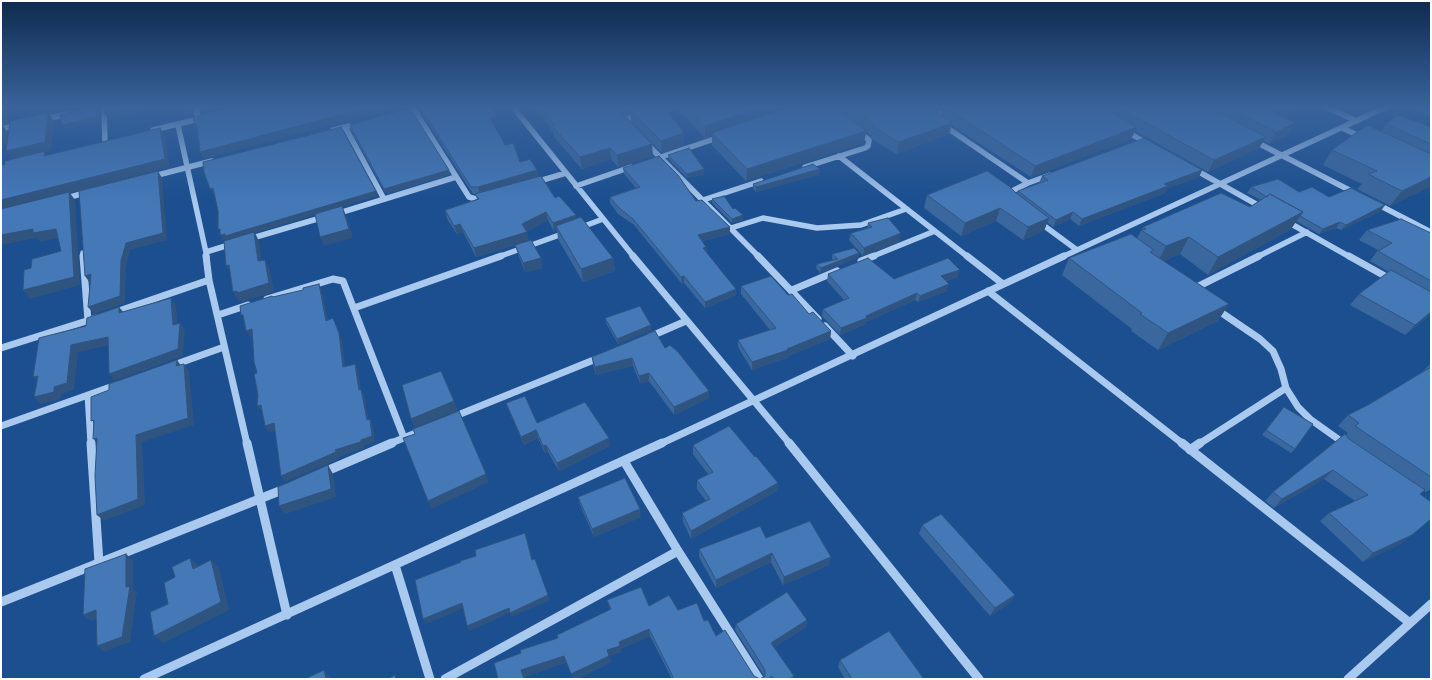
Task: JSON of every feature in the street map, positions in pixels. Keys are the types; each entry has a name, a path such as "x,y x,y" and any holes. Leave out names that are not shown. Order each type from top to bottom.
{"street":[{"path":"181,139 206,252 209,280 287,615"},
{"path":"351,139 384,199"},
{"path":"433,139 456,177 471,198 476,199 495,194"},
{"path":"538,139 686,321 755,402 979,679"},
{"path":"642,139 662,157 792,290 853,356"},
{"path":"655,159 716,139"},
{"path":"797,170 868,146 869,140 867,139"},
{"path":"963,139 1028,184"},
{"path":"1250,139 1358,194"},
{"path":"144,679 755,402 1003,284 1077,250 1111,238 1219,183 1319,139"},
{"path":"1364,139 1369,141"},
{"path":"98,144 112,140"},
{"path":"1134,142 1141,140 1154,147"},
{"path":"839,156 1003,284"},
{"path":"145,178 218,159"},
{"path":"576,186 640,164"},
{"path":"1187,165 1266,209"},
{"path":"1013,202 1007,194 1056,172"},
{"path":"530,183 566,173"},
{"path":"243,241 456,177"},
{"path":"703,200 769,179"},
{"path":"58,200 94,191"},
{"path":"79,195 80,203"},
{"path":"1371,202 1431,232"},
{"path":"731,228 763,218 813,227 861,225 906,209"},
{"path":"1031,216 1077,250"},
{"path":"1280,217 1396,282"},
{"path":"354,308 603,219"},
{"path":"856,263 935,231"},
{"path":"1189,291 1307,232"},
{"path":"82,242 88,321"},
{"path":"206,252 235,243"},
{"path":"792,290 842,269"},
{"path":"218,315 333,279 343,281 404,438"},
{"path":"1,348 88,321 209,280"},
{"path":"988,291 1410,624"},
{"path":"1208,304 1260,339 1273,351 1282,369 1286,388 1298,408 1310,419 1349,447"},
{"path":"643,339 686,321"},
{"path":"167,367 224,347"},
{"path":"448,420 607,354"},
{"path":"1,426 124,382"},
{"path":"1190,450 1286,388"},
{"path":"88,395 99,562"},
{"path":"317,475 433,426"},
{"path":"624,461 678,551 759,679"},
{"path":"1,602 296,484"},
{"path":"445,679 678,551"},
{"path":"395,565 430,679"},
{"path":"1348,679 1431,604"}],"building":[{"path":"8,139 45,139 45,142 6,151"},
{"path":"116,139 162,139 165,159 1,200 1,165 4,165 5,161 45,151 44,156"},
{"path":"199,139 250,139 200,152"},
{"path":"295,139 347,139 376,191 225,236 225,234 220,235 220,229 218,229 218,211 213,188 210,189 204,172 203,162"},
{"path":"357,139 429,139 449,170 384,189"},
{"path":"440,139 502,139 505,145 513,143 520,162 530,159 537,170 478,187 471,187"},
{"path":"564,139 647,139 652,144 617,155 610,148 580,157"},
{"path":"718,139 842,139 747,169"},
{"path":"893,139 908,139 899,142"},
{"path":"993,139 1106,139 1035,166"},
{"path":"1142,139 1145,139 1202,170 1164,184 1168,186 1082,219 1073,212 1056,220 1018,191 1048,180 1042,176"},
{"path":"1175,139 1262,139 1214,160"},
{"path":"1348,139 1397,139 1431,154 1431,177 1402,191 1368,174 1377,171 1332,150"},
{"path":"1419,139 1431,139 1431,144"},
{"path":"689,148 704,169 687,174 668,155"},
{"path":"659,156 678,175 696,201 702,200 730,227 698,235 706,247 703,248 736,289 705,302 684,276 681,277 633,219 618,207 610,197 640,187 623,168"},
{"path":"813,164 820,169 756,187 753,184"},
{"path":"158,171 163,233 126,243 121,261 120,296 88,307 91,274 85,276 79,191"},
{"path":"987,171 1049,218 1028,227 1000,208 965,223 927,195"},
{"path":"541,176 555,198 559,196 576,215 553,223 546,212 522,224 527,232 474,248 460,224 454,226 445,210 479,199 475,194"},
{"path":"1278,179 1299,192 1312,187 1329,197 1351,188 1385,205 1346,225 1340,222 1323,229 1300,216 1303,212 1270,194 1267,197 1251,187"},
{"path":"69,192 74,277 23,290 24,270 31,268 32,259 61,251 56,229 33,233 33,229 1,235 1,209"},
{"path":"1221,193 1250,207 1270,194 1303,212 1218,257 1189,237 1166,246 1141,230 1146,229 1143,227"},
{"path":"724,196 733,209 735,208 743,215 732,219 712,199"},
{"path":"342,206 349,229 320,237 315,214"},
{"path":"581,217 613,258 581,269 556,226"},
{"path":"888,218 901,233 864,248 851,233 872,227 868,223"},
{"path":"1401,219 1431,233 1431,281 1378,251 1392,243 1367,230"},
{"path":"254,232 258,261 265,260 269,283 237,293 237,291 233,292 229,265 226,266 224,241"},
{"path":"1131,234 1154,250 1150,252 1229,304 1168,333 1140,314 1142,313 1069,258"},
{"path":"531,240 541,258 523,263 515,245"},
{"path":"854,248 859,253 821,268 817,264 838,259 832,254"},
{"path":"868,258 894,279 948,258 960,270 941,276 949,284 920,296 917,293 866,316 867,318 841,328 823,309 849,298 828,274"},
{"path":"1391,270 1431,292 1431,312 1415,325 1359,294"},
{"path":"771,276 788,295 792,294 809,314 813,312 831,331 787,349 788,350 752,362 738,340 776,328 741,286"},
{"path":"319,284 326,321 333,318 339,333 343,367 355,364 359,390 361,389 367,420 370,419 372,436 361,440 361,442 335,450 336,452 281,476 274,423 265,426 261,405 257,406 258,395 254,374 257,373 254,362 252,329 246,331 240,306 272,296 303,290 303,288"},
{"path":"171,298 173,325 180,323 178,349 109,374 108,337 71,345 67,383 54,387 54,392 34,397 38,376 33,377 39,338 86,326 87,318 119,307 119,313"},
{"path":"640,306 651,325 617,339 605,318"},
{"path":"655,331 665,348 670,345 678,352 709,391 674,407 649,373 639,376 632,358 595,367 592,357"},
{"path":"177,360 176,366 184,364 188,418 136,435 138,499 97,515 95,476 97,438 93,439 94,420 91,421 91,397 109,390 109,384"},
{"path":"1431,367 1431,477 1355,426 1359,423 1348,415 1368,405"},
{"path":"441,371 454,401 411,419 402,385"},
{"path":"525,396 537,423 585,402 609,438 557,463 546,445 543,446 536,430 521,437 506,403"},
{"path":"1284,407 1313,424 1295,449 1266,430"},
{"path":"459,411 486,474 428,501 403,438 415,434 413,429"},
{"path":"729,426 778,483 691,531 682,513 710,499 697,480 713,472 693,445"},
{"path":"1345,434 1349,439 1425,490 1420,494 1431,502 1431,519 1412,535 1373,553 1329,513 1368,495 1333,470 1282,499 1273,492"},
{"path":"328,465 331,489 279,506 278,487"},
{"path":"625,478 640,509 592,529 578,497"},
{"path":"941,514 1015,595 995,608 922,525"},
{"path":"810,521 831,557 784,577 772,553 716,580 699,549 760,526 766,538"},
{"path":"525,533 532,560 535,559 548,595 510,613 509,608 467,626 462,603 423,619 415,580 461,562 460,561 476,556 475,550"},
{"path":"126,554 126,587 130,586 122,637 97,646 96,610 83,615 85,569"},
{"path":"190,558 193,569 211,560 221,602 154,636 150,612 168,604 164,583 175,577 172,567"},
{"path":"641,587 649,606 669,595 678,610 697,603 704,621 708,620 716,636 725,630 754,676 760,679 674,679 649,629 619,642 620,646 607,650 609,656 571,674 564,656 521,670 524,679 498,679 494,663 521,653 520,650 558,638 557,635 611,609 607,600"},
{"path":"787,592 807,620 771,643 794,676 789,679 774,679 772,676 768,679 760,679 765,676 765,670 736,624"},
{"path":"889,631 924,679 852,679 840,660"},
{"path":"324,670 326,679 305,679"},
{"path":"395,675 396,679 388,679"}]}
